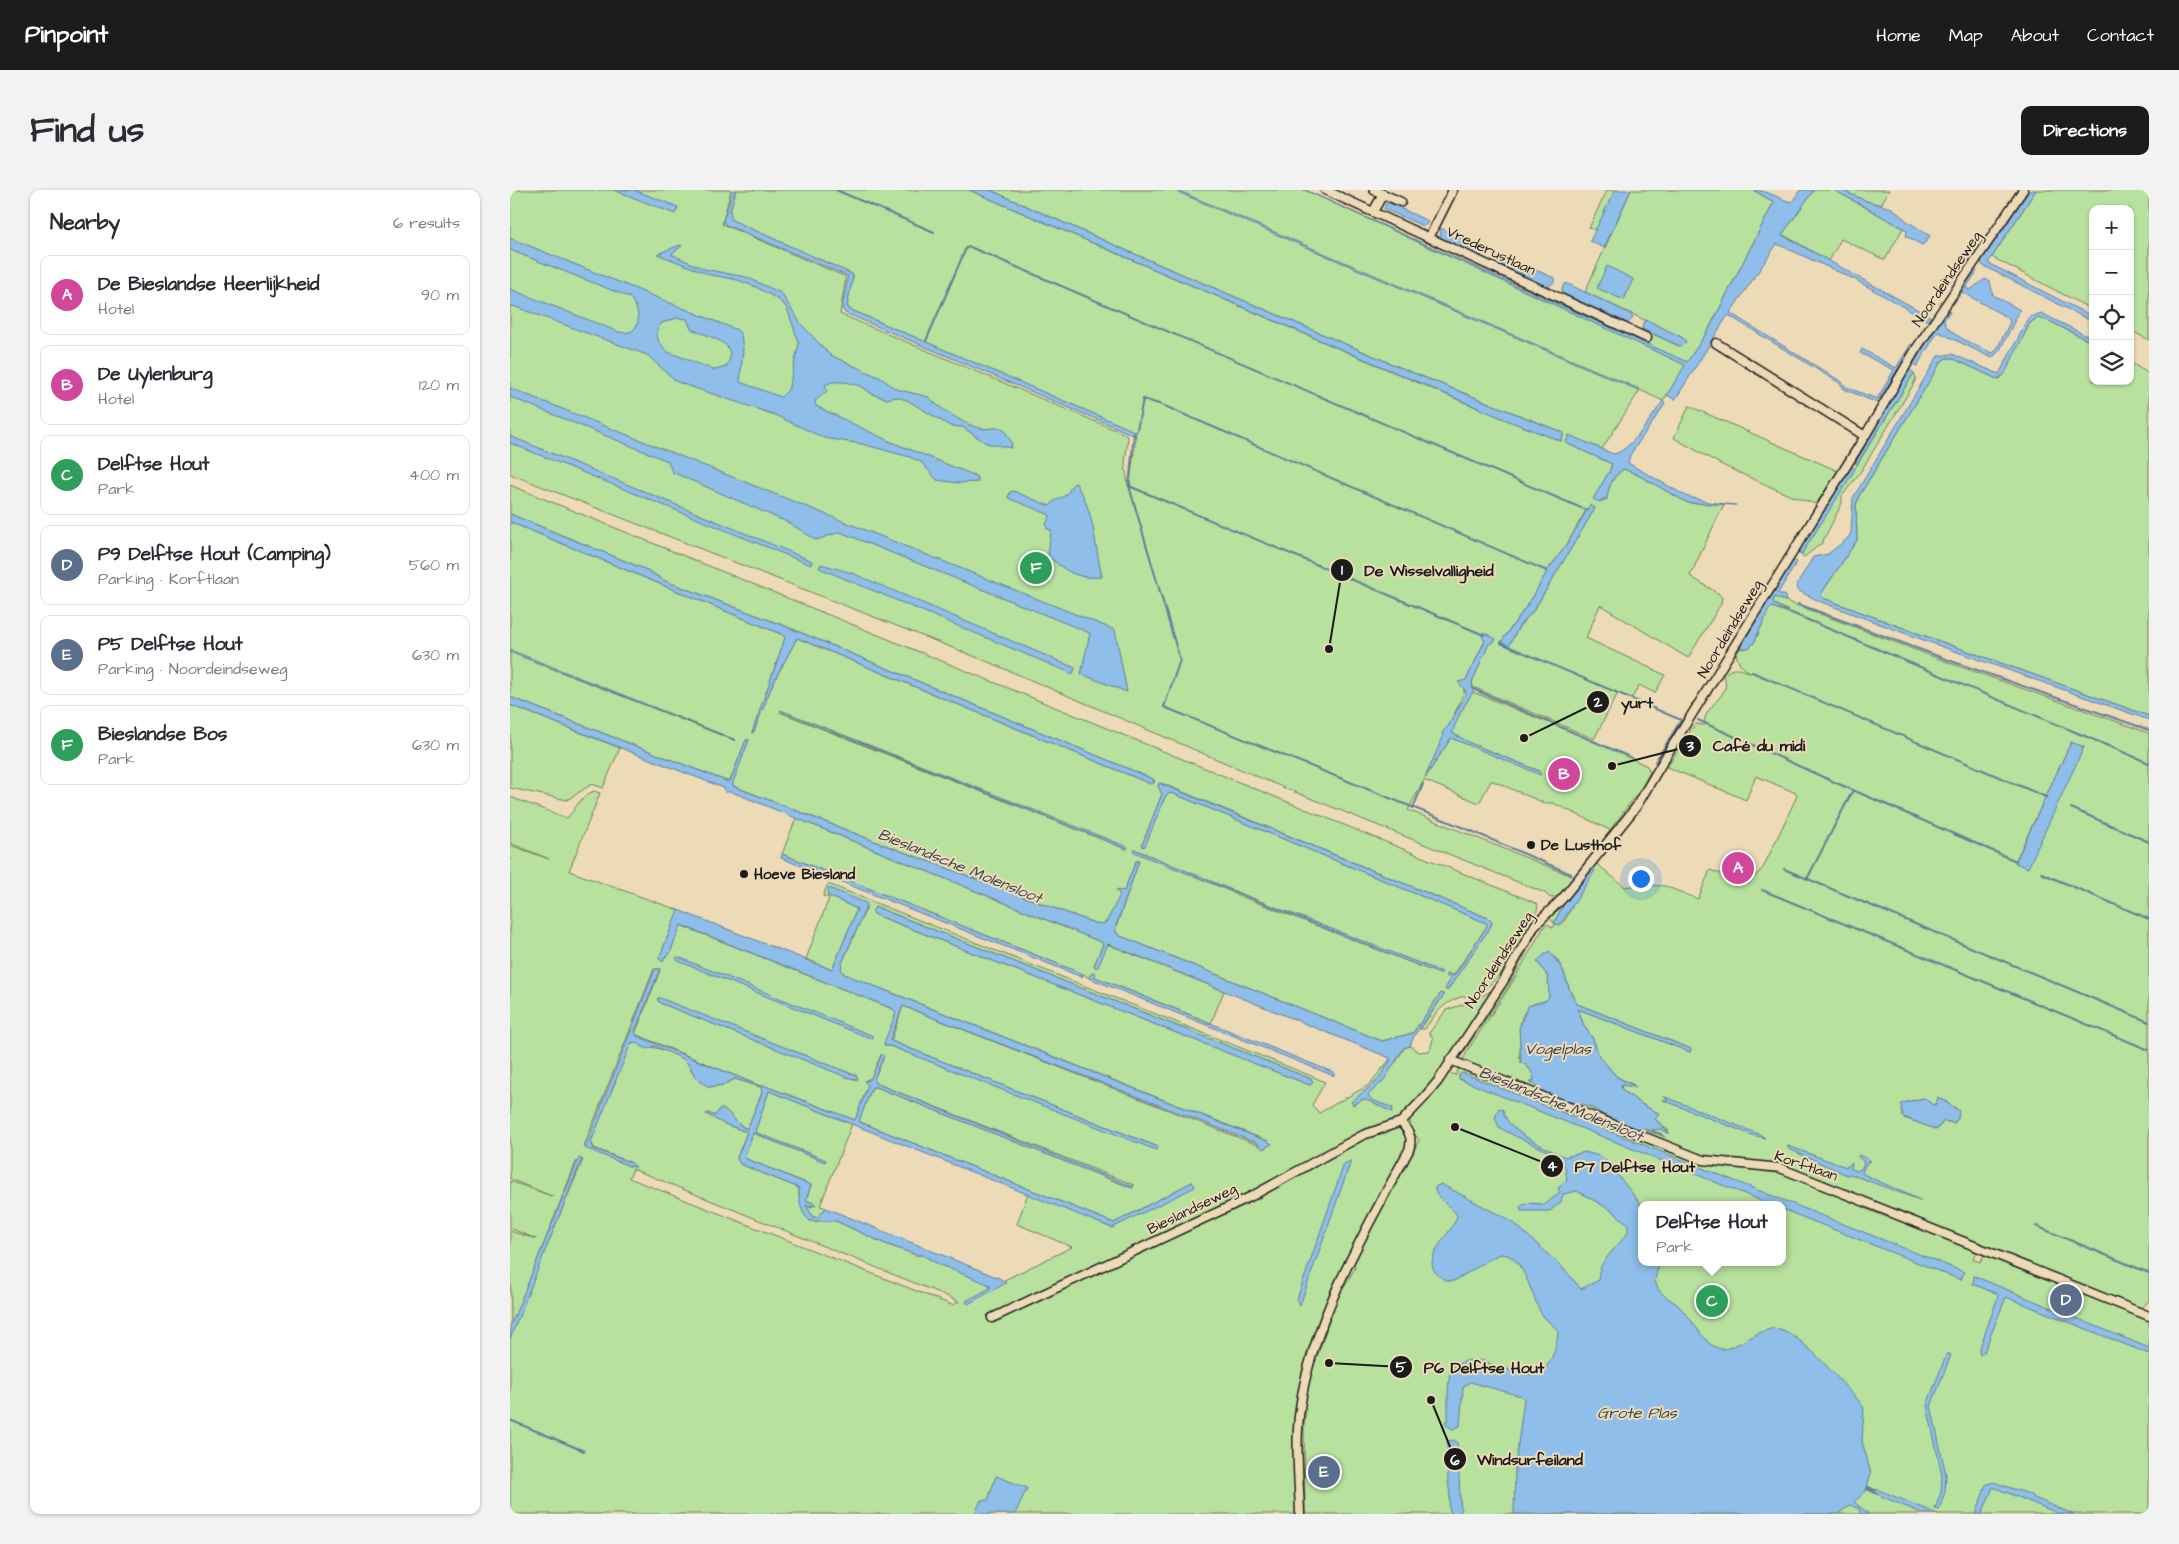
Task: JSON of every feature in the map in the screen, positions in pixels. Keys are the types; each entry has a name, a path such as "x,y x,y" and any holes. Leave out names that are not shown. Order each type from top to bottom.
{"street":[{"name":"Vrederustlaan","path":"1325,190 1647,338"},
{"path":"1374,190 1401,202"},
{"path":"1428,238 1453,190"},
{"name":"Noordeindseweg","path":"1401,1122 1434,1087 1504,980 1535,925 1562,898 1636,807 1921,342 2023,190"},
{"path":"1373,212 1383,194"},
{"path":"1716,343 1865,436"},
{"name":"Korftlaan","path":"1450,1060 1703,1160 1780,1168 2149,1316"},
{"path":"1300,1514 1298,1429 1302,1392 1319,1335 1347,1267 1412,1142 1410,1135 1401,1122"},
{"name":"Bieslandseweg","path":"992,1318 1252,1196 1363,1135 1401,1122"}],"green space":[{"path":"510,190 731,190 722,224 846,277 840,314 1125,434 1128,438 1125,463 1128,486 1132,488 1130,483 1135,433 849,309 847,305 852,274 731,220 730,211 736,190 969,190 1461,401 1561,441 1564,433 1411,372 990,190 1305,190 1686,365 1663,401 1640,390 1602,449 1569,436 1566,443 1612,464 1599,502 1607,499 1612,482 1624,469 1688,503 1724,504 1690,576 1719,594 1722,598 1721,604 1688,658 1600,605 1586,638 1665,675 1655,693 1639,685 1632,698 1618,693 1594,739 1473,687 1472,682 1490,640 1486,638 1464,686 1464,693 1425,778 1451,738 1539,771 1470,743 1452,733 1451,730 1473,692 1594,741 1647,766 1650,772 1642,787 1610,830 1553,803 1544,803 1493,781 1491,781 1479,803 1424,780 1408,810 1574,877 1559,896 1550,898 1545,893 1275,784 986,661 510,474","holes":["1595,508 1534,610 1520,625 1508,645 1501,642 1566,546 1586,510"]},
{"path":"1607,190 1615,190 1596,230 1589,228"},
{"path":"1631,190 1753,190 1774,202 1709,329 1687,363 1543,297 1544,293 1640,332 1642,329 1679,346 1683,338 1585,292"},
{"path":"1814,190 1834,190 1903,228 1885,260 1841,239 1829,261 1782,234"},
{"path":"1841,190 1889,190 1881,205"},
{"path":"2036,190 2149,190 2149,340 2134,332 2134,205 2089,205 2089,308 1992,257"},
{"path":"2041,317 2089,341 2089,385 2134,385 2134,365 2149,374 2149,716 1914,632 1823,598 1821,594 1857,540 1856,505 1859,496 1941,362 1946,358 1952,358 1997,379 2001,378 2030,323"},
{"path":"1914,373 1916,378 1912,387 1861,471 1842,496 1842,503 1822,543 1804,557 1801,555"},
{"path":"1689,406 1838,471 1816,504 1791,496 1722,465 1674,438"},
{"path":"510,485 1538,904 1531,928 1507,967 1486,988 1474,995 1460,997 1447,1003 1425,1029 1420,1029 1444,995 1441,993 1413,1033 1382,1041 1118,935 1115,930 1139,861 1136,861 1124,891 1107,921 1103,924 1094,923 733,786 732,782 749,740 746,740 730,781 726,781 510,697 510,652 736,741 510,650 510,522 781,634 785,638 752,733 773,683 797,638 1151,784 1155,781 785,626 665,581 647,570 510,514","holes":["780,712 1127,848 1126,849","1161,783 1488,918 1491,926 1447,990 1445,989 1451,979 1448,973 1453,976 1487,926 1487,923 1172,793 1165,797 1144,847 1142,845 1162,794 1158,785","1134,849 1239,893 1441,972 1440,974 1238,895"]},
{"path":"1775,597 1950,663 2149,733 2149,1301 2141,1308 1787,1167 1704,1159 1462,1062 1467,1051 1509,988 1545,925 1548,924 1553,928 1555,924 1550,919 1552,913 1596,863 1625,887 1642,885 1665,886 1698,899 1710,870 1749,884 1763,868 1797,796 1796,793 1756,776 1746,800 1667,767 1695,724 1705,725 1707,712 1725,689 1723,676 1732,669 1751,673 1740,665 1736,655 1740,648 1744,649 1754,643 1769,609 1772,607 1788,613 1789,611 1774,604","holes":["2071,743 2084,747 2015,862","1593,868 1595,870 1577,897 1565,920 1559,925 1554,923 1565,902","1544,955 1556,958 1577,1004 1691,1049 1690,1052 1578,1009 1599,1056 1617,1077 1634,1085 1621,1085 1622,1090 1660,1114 1655,1119 1669,1131 1666,1132 1658,1128 1651,1130 1662,1134 1654,1133 1601,1114 1591,1107 1563,1100 1538,1089 1530,1081 1534,1080 1534,1074 1519,1058 1520,1025 1524,1012 1531,1005 1542,1002 1549,997 1549,982 1546,973 1537,962","1924,1098 1931,1105 1946,1101 1949,1105 1956,1108 1958,1119 1954,1123 1944,1121 1937,1129 1904,1118 1903,1103"]},
{"path":"510,705 620,748 603,788 592,784 567,800 510,788"},
{"path":"594,791 600,793 569,871 678,910 659,959 669,955 680,925 893,1009 896,1013 885,1046 890,1046 1158,1147 891,1041 903,1006 1260,1146 1268,1141 844,974 841,970 842,963 867,906 827,895 857,909 833,968 830,969 806,959 829,898 823,896 828,884 1325,1082 1312,1105 1319,1113 1369,1085 1390,1059 1396,1062 1404,1048 1410,1046 1419,1052 1429,1051 1433,1038 1429,1033 1446,1010 1474,1001 1496,988 1441,1070 1409,1107 1399,1129 1407,1136 1408,1148 1315,1338 1299,1388 1295,1412 1296,1514 510,1514 510,1331 583,1160 576,1162 511,1327 510,1231 536,1239 510,1228 510,1181 554,1197 510,1179 510,845 549,859 510,843 510,797 567,818 589,793","holes":["876,907 1311,1079 1310,1085 876,915 874,914 874,908","654,969 660,969 635,1034 760,1086 765,1086 855,1120 868,1085 864,1081 871,1078 881,1055 883,1059 874,1079 875,1083 1134,1185 1132,1188 876,1087 872,1087 860,1122 1114,1223 1192,1182 1112,1228 1028,1193 1017,1224 1072,1247 990,1287 986,1282 938,1264 923,1255 916,1255 883,1243 836,1221 824,1219 814,1222 799,1198 799,1188 740,1164 737,1158 747,1132 724,1124 708,1113 715,1116 719,1113 730,1114 736,1122 747,1129 762,1093 761,1087 735,1079 723,1085 709,1087 694,1075 684,1060 670,1052 634,1042 628,1047 591,1142 594,1148 632,1163 636,1167 629,1166 584,1146","658,998 857,1076 857,1080 658,1001","633,1169 959,1302 952,1305 629,1178"]},
{"path":"796,818 1101,942 1103,944 1094,966 1107,944 1224,991 1211,1023 1095,977 1095,973 1091,974 1089,978 782,854"},
{"path":"1542,923 1508,987 1459,1059 1458,1056 1533,934"},
{"path":"1459,1067 1609,1126 1610,1129 1696,1161 1777,1171 1864,1205 1866,1209 1889,1218 1892,1217 1976,1251 1973,1259 1980,1262 1984,1255 2149,1321 2149,1514 1305,1514 1304,1424 1306,1410 1304,1407 1306,1389 1336,1301 1355,1268 1352,1261 1400,1171 1404,1171 1419,1140 1411,1127 1411,1117 1439,1088 1446,1072 1456,1075"},
{"path":"769,1091 852,1124 820,1206 826,1208 818,1218 812,1217 806,1205 812,1207 813,1203 806,1200 811,1185 744,1158 753,1133 825,1162 826,1160 754,1132"}],"water":[{"path":"614,190 634,190 678,207 675,214"},
{"path":"733,190 736,190 730,211 732,220 852,274 847,305 849,309 1132,430 1136,436 845,313 842,308 848,276 726,225 723,221"},
{"path":"969,190 990,190 1411,372 1564,433 1561,441 1511,422"},
{"path":"1173,190 1177,190 1639,389 1638,390"},
{"path":"1305,190 1687,362 1709,329 1774,202 1753,190 1763,191 1792,202 1800,190 1814,190 1782,235 1931,317 1928,321 1854,279 1777,244 1730,313 1842,382 1846,387 1877,399 1894,370 1860,353 1862,349 1896,368 1911,344 1913,345 1877,403 1844,389 1841,384 1728,315 1675,400 1667,395 1685,365"},
{"path":"1615,190 1631,190 1604,248 1590,241"},
{"path":"1834,190 1841,190 1869,202 1892,208 1907,221 1930,236 1922,245 1906,236 1907,231 1903,228"},
{"path":"2030,190 2036,190 1988,263 2089,315 2089,320 1982,265 1981,261"},
{"path":"1387,202 1428,221 1427,224 1423,226 1384,209"},
{"path":"1440,228 1478,244 1484,249 1481,257 1441,239"},
{"path":"510,238 737,330 741,334 743,350 740,382 781,397 788,390 799,343 787,308 779,300 756,287 738,280 711,275 657,254 680,245 682,246 671,254 704,269 746,277 781,293 801,324 830,355 881,378 896,389 929,397 945,410 975,427 1004,429 1012,443 1011,448 986,443 962,427 950,426 907,400 897,397 887,399 872,394 861,386 845,382 832,382 825,385 827,391 815,401 816,406 889,441 976,476 978,482 958,483 937,480 921,462 910,457 862,444 824,438 775,415 677,382 647,355 510,305 510,289 619,332 633,330 638,321 636,309 629,297 510,250","holes":["677,318 687,319 691,329 714,338 726,346 730,352 730,359 726,367 715,370 668,352 663,347 657,335 658,328 662,323"]},
{"path":"1499,255 1555,278 1554,282 1548,287 1495,263"},
{"path":"1607,266 1633,279 1624,300 1597,288"},
{"path":"1975,269 1977,271 1966,288 1970,290 1985,279 1990,282 1993,295 2020,310 2000,350 1992,358 1939,332 1917,366 1913,364 1948,309 1950,311 1944,320 1950,330 1964,340 1992,353 1996,351 2010,322 2008,318 1962,292 1953,305 1951,304"},
{"path":"1566,283 1631,314 1633,318 1628,323 1562,293 1562,288"},
{"path":"2041,313 2089,337 2089,341 2049,321 2037,318 2030,323 2004,375 1997,379 1952,358 1946,358 1941,362 1859,496 1856,505 1857,540 1821,594 1823,598 1914,632 2149,716 2149,720 1912,636 1821,602 1797,590 1797,584 1813,557 1828,554 1847,539 1851,533 1853,498 1938,356 1952,354 1999,374 2030,317"},
{"path":"1647,320 1683,338 1686,342 1680,346 1642,329 1643,323"},
{"path":"1909,369 1914,373 1857,464 1855,463"},
{"path":"510,388 1115,630 1127,692 1081,674 1090,633 840,532 816,540 789,523 672,472 668,461 510,397"},
{"path":"1663,401 1665,404 1630,455 1628,463 1686,496 1708,502 1736,505 1688,503 1624,469 1612,482 1607,499 1599,502 1593,499 1612,464 1566,443 1569,435 1613,454 1619,452 1640,432"},
{"path":"510,436 812,561 811,565 510,443"},
{"path":"1852,466 1855,469 1851,476 1801,555 1797,553"},
{"path":"1076,483 1084,498 1091,519 1102,577 1085,577 1072,573 1048,556 1051,530 1047,529 1046,525 1050,515 1008,498 1010,492 1013,491 1050,506 1054,501 1066,495 1073,484"},
{"path":"1590,505 1595,508 1534,610 1520,625 1509,646 1501,642 1533,597 1547,571 1566,546"},
{"path":"510,514 647,570 665,581 785,626 1153,779 1154,783 1151,784 797,638 773,683 752,733 785,638 781,634 510,522"},
{"path":"1792,560 1797,562 1778,593 1786,596 1785,601 1775,597 1773,601 1774,604 1789,612 1772,607 1769,609 1754,643 1749,648 1740,648"},
{"path":"821,564 852,573 1075,668 1073,674 819,568"},
{"path":"1483,632 1496,639 1489,644 1472,682 1473,692 1460,713 1452,733 1470,743 1539,771 1541,775 1451,738 1425,778 1443,737 1442,733 1449,725 1466,694 1458,682 1466,680 1485,641 1482,636"},
{"path":"510,650 736,740 510,652"},
{"path":"510,697 726,781 730,781 746,740 749,740 733,786 1094,923 1103,924 1107,921 1120,895 1116,890 1124,891 1136,861 1139,861 1115,929 1118,935 1382,1041 1413,1033 1441,993 1444,995 1414,1036 1410,1046 1404,1048 1384,1080 1368,1095 1372,1100 1393,1108 1392,1112 1364,1099 1353,1105 1351,1102 1377,1081 1390,1058 1108,944 1096,968 1094,966 1103,944 1101,942 732,792 725,792 724,788 510,705"},
{"path":"780,710 1128,847 1127,849"},
{"path":"2071,742 2084,747 2028,868 2015,863"},
{"path":"1159,783 1488,918 1492,922 1491,926 1447,991 1445,989 1451,979 1446,974 1454,976 1487,926 1486,923 1172,793 1165,797 1143,847 1142,845 1162,794 1158,786"},
{"path":"1134,849 1239,893 1442,972 1440,974 1141,855 1133,851"},
{"path":"782,854 1083,974 1082,977 781,858"},
{"path":"1592,867 1595,870 1566,916 1559,925 1554,923 1565,902"},
{"path":"829,888 867,905 842,963 841,970 844,974 1272,1144 1263,1149 1257,1143 903,1006 890,1039 891,1041 1158,1147 1156,1150 890,1046 885,1046 884,1043 896,1013 893,1009 681,925 669,955 665,956 663,962 659,959 678,910 830,969 833,968 857,909 827,895"},
{"path":"876,907 1294,1072 1311,1079 1313,1083 1310,1085 1286,1076 876,915 872,911"},
{"name":"Vogelplas","path":"1549,951 1563,970 1570,991 1577,1004 1691,1049 1690,1052 1578,1009 1599,1056 1617,1077 1636,1087 1621,1085 1622,1090 1660,1114 1655,1119 1670,1134 1660,1129 1652,1130 1665,1137 1644,1128 1640,1130 1603,1115 1591,1107 1563,1100 1538,1089 1535,1084 1529,1082 1534,1080 1534,1078 1528,1067 1521,1063 1519,1028 1528,1006 1545,1001 1549,997 1548,977 1537,961"},
{"path":"678,957 873,1036 872,1039 678,961 676,958"},
{"path":"655,969 660,969 635,1031 637,1036 760,1086 765,1086 855,1120 868,1085 864,1081 870,1080 882,1054 884,1056 874,1079 875,1083 1134,1187 1132,1188 876,1087 872,1087 860,1122 1114,1223 1192,1182 1195,1187 1112,1228 769,1091 755,1132 826,1160 825,1162 753,1133 744,1158 811,1185 806,1200 816,1206 806,1205 813,1217 818,1217 826,1208 999,1278 1006,1283 968,1304 966,1301 990,1288 990,1285 938,1264 923,1255 916,1255 883,1243 836,1221 810,1221 802,1210 799,1188 740,1164 737,1158 747,1132 724,1124 706,1114 715,1116 720,1108 728,1112 739,1124 747,1129 762,1093 761,1087 735,1079 723,1085 709,1087 696,1078 689,1065 683,1059 655,1046 647,1049 634,1042 631,1043 591,1142 594,1149 632,1163 636,1167 629,1166 585,1148"},
{"path":"1094,972 1095,977 1335,1073 1334,1076 1089,978"},
{"path":"660,998 857,1076 858,1079 849,1078 660,1003 657,999"},
{"path":"1463,1073 1785,1201 1762,1201 1459,1079 1459,1075"},
{"path":"1663,1096 1765,1138 1752,1135 1663,1100 1668,1100"},
{"path":"1938,1097 1959,1111 1958,1119 1953,1123 1944,1121 1937,1130 1903,1117 1901,1104 1924,1098 1933,1105 1936,1104"},
{"name":"Grote Plas","path":"1499,1108 1503,1110 1511,1125 1519,1132 1565,1157 1585,1152 1606,1160 1638,1201 1638,1266 1660,1266 1656,1278 1658,1288 1680,1307 1709,1343 1723,1349 1730,1348 1761,1332 1776,1328 1783,1330 1802,1342 1832,1372 1864,1408 1862,1441 1871,1473 1866,1491 1854,1502 1869,1514 1861,1514 1859,1509 1850,1505 1838,1514 1514,1514 1515,1467 1524,1399 1521,1396 1470,1382 1463,1387 1460,1426 1453,1429 1446,1425 1445,1422 1448,1420 1450,1370 1467,1361 1480,1360 1497,1368 1500,1365 1517,1372 1537,1375 1546,1367 1553,1356 1558,1331 1541,1313 1520,1266 1506,1255 1497,1255 1454,1281 1447,1281 1437,1274 1433,1266 1433,1258 1457,1216 1440,1199 1435,1191 1435,1187 1441,1184 1513,1222 1565,1270 1581,1289 1599,1280 1599,1274 1604,1261 1628,1232 1628,1224 1611,1210 1577,1191 1563,1194 1561,1202 1550,1211 1521,1211 1520,1207 1523,1205 1533,1203 1546,1204 1560,1192 1558,1188 1567,1180 1565,1168 1562,1161 1557,1157 1499,1127 1495,1118"},
{"path":"1788,1146 1846,1167 1852,1163 1851,1169 1856,1171 1862,1168 1864,1162 1858,1157 1859,1155 1871,1161 1867,1162 1862,1172 1863,1174 1922,1201 1850,1174 1847,1175 1789,1149"},
{"path":"579,1158 582,1159 510,1339 510,1327"},
{"path":"1351,1161 1300,1305 1297,1299 1344,1164"},
{"path":"1786,1201 1964,1272 1961,1280 1786,1211"},
{"path":"1974,1276 2149,1348 2149,1354 2006,1297 1984,1352 1980,1355 1979,1350 1998,1297 1997,1294 1973,1284"},
{"path":"1947,1353 1951,1355 1931,1406 1946,1475 1945,1492 1939,1510 1935,1509 1941,1492 1942,1476 1927,1405"},
{"path":"1453,1440 1457,1442 1461,1514 1451,1514 1449,1507 1447,1445 1448,1441"},
{"path":"996,1476 1027,1488 1015,1514 975,1514 981,1500 988,1500"},
{"path":"1993,1482 2032,1495 2034,1498 2073,1514 2060,1514 1993,1487 1982,1514 1976,1514 1986,1485"},
{"path":"1876,1489 1938,1514 1923,1514 1874,1493"}],"waterway":[{"path":"836,190 934,232"},
{"path":"926,341 966,248 970,247 1586,510"},
{"path":"1547,571 1162,405 1143,399 1137,430 1134,434 1129,486 1180,660 1164,707 1469,830 1571,874"},
{"path":"1129,486 1484,635"},
{"path":"1798,604 1951,661 2149,730"},
{"path":"1789,612 2149,763"},
{"path":"1501,643 1681,720 1655,762"},
{"path":"1752,672 2046,797"},
{"path":"1473,689 1632,758"},
{"path":"1698,720 1825,778 2016,861"},
{"path":"1413,808 1423,784"},
{"path":"1807,879 1853,790"},
{"path":"2071,808 2149,842"},
{"path":"1784,869 2149,1022"},
{"path":"2041,873 2149,919"},
{"path":"1762,890 2149,1050"},
{"path":"2036,1226 2149,1273"},
{"path":"510,1420 584,1451"},
{"path":"1868,1487 1875,1490"},
{"path":"1867,1489 1876,1493"}],"place":[{"name":"Bieslandse Bos","path":"1036,568"},
{"name":"De Wisselvalligheid","path":"1329,649"},
{"name":"yurt","path":"1524,738"},
{"name":"Café du midi","path":"1612,766"},
{"name":"De Uylenburg","path":"1564,774"},
{"name":"De Lusthof","path":"1531,845"},
{"name":"De Bieslandse Heerlijkheid","path":"1738,868"},
{"name":"Hoeve Biesland","path":"744,874"},
{"name":"P7 Delftse Hout","path":"1455,1127"},
{"name":"P9 Delftse Hout (Camping)","path":"2066,1300"},
{"name":"Delftse Hout","path":"1712,1301"},
{"name":"P6 Delftse Hout","path":"1329,1363"},
{"name":"Windsurfeiland","path":"1431,1400"},
{"name":"P5 Delftse Hout","path":"1324,1472"}],"water label":[{"name":"Bieslandsche Molensloot","path":"960,866"},
{"name":"Bieslandsche Molensloot","path":"1561,1104"}]}
